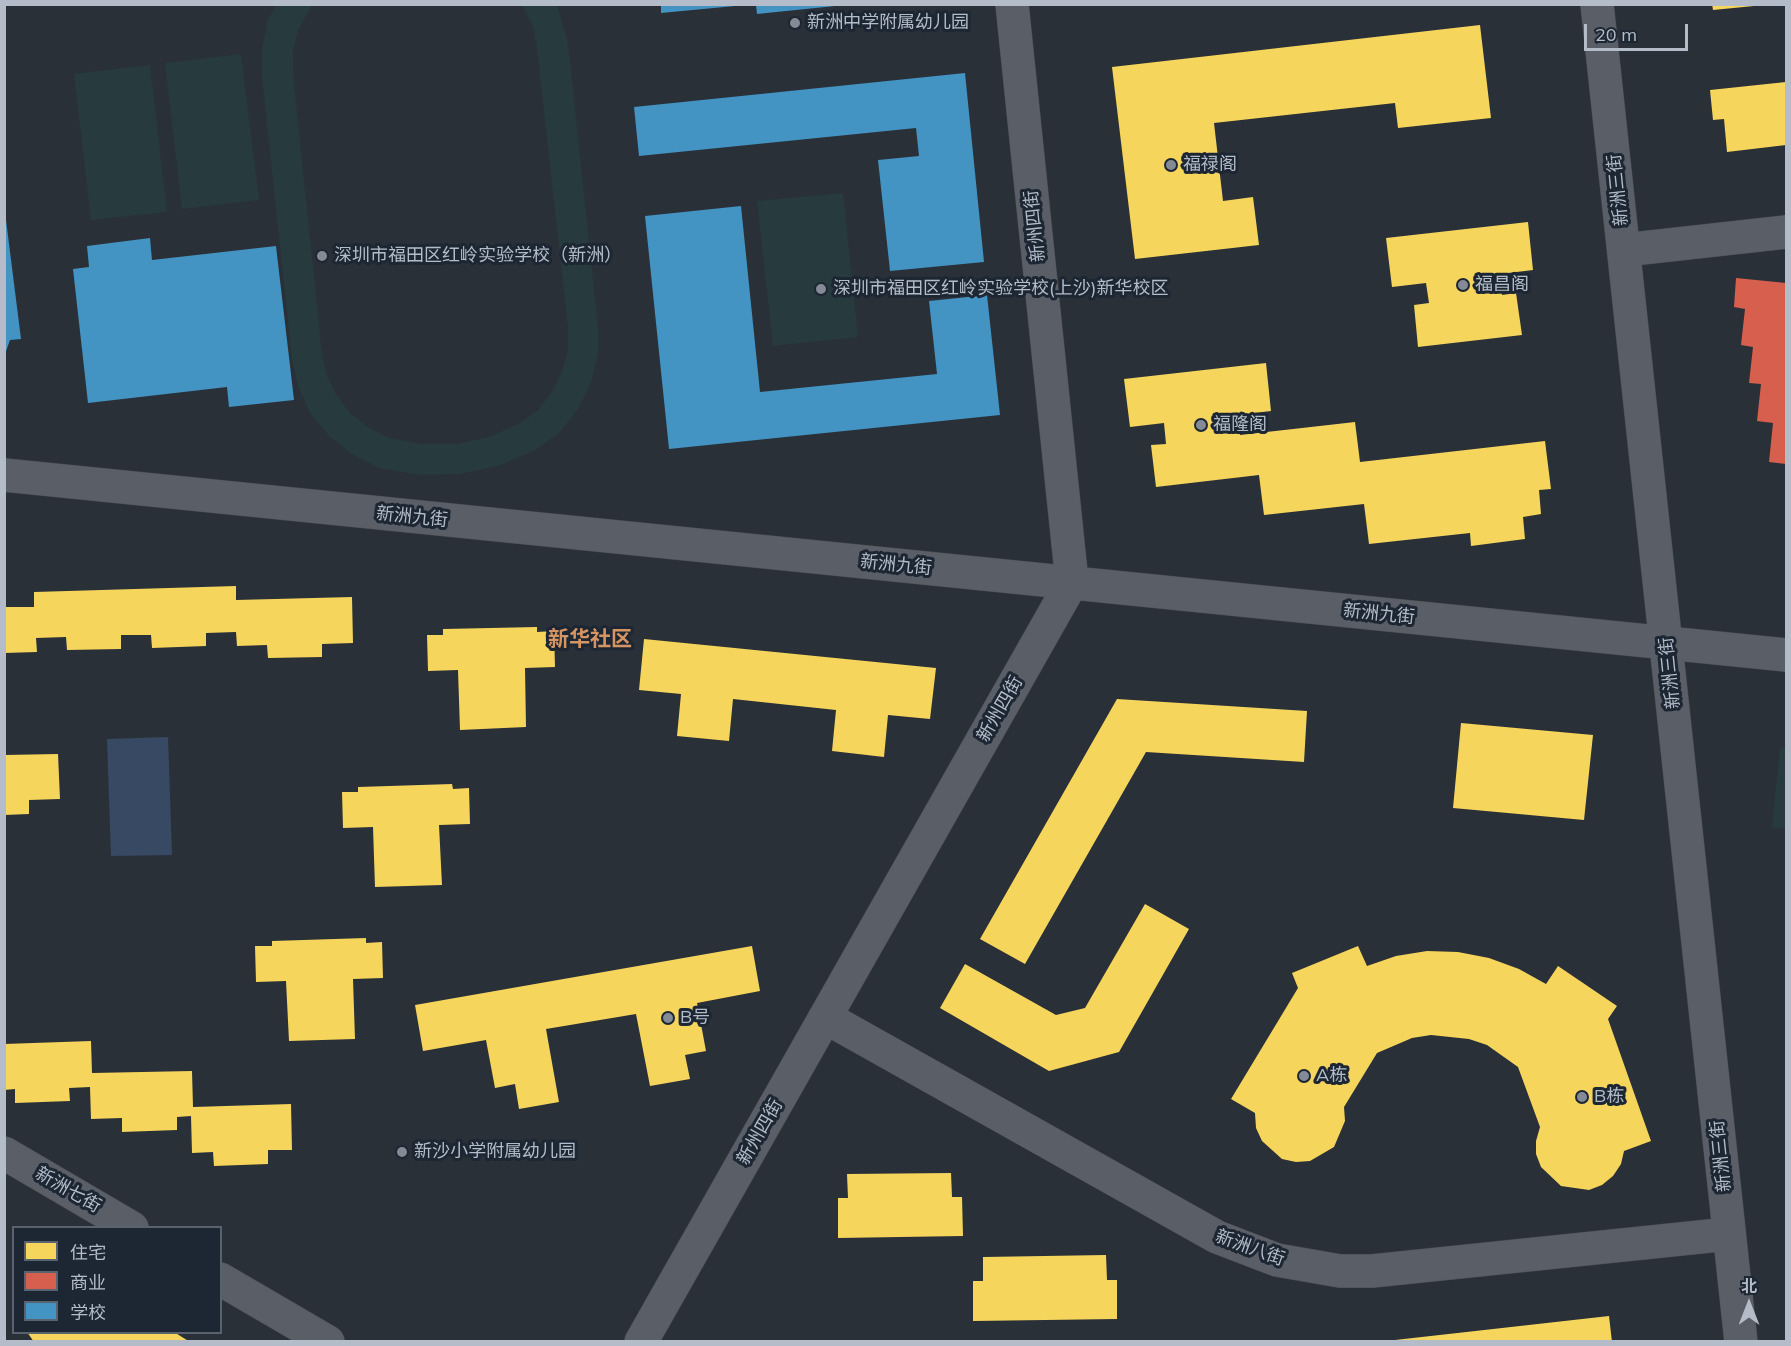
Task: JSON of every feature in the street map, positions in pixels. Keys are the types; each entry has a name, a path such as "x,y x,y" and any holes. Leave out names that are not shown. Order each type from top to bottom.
{"street":[{"name":"新洲三街","path":"1597,4 1741,1341"},
{"name":"新州四街","path":"641,1341 1072,582 1016,5"},
{"path":"1624,250 1786,232"},
{"name":"新洲九街","path":"4,475 1786,656"},
{"name":"新洲八街","path":"825,1017 1217,1237 1277,1260 1340,1271 1372,1271 1729,1234"},
{"name":"新洲七街","path":"4,1154 130,1226"},
{"path":"222,1280 328,1341"}],"green space":[{"path":"276,5 312,5 298,30 293,52 293,74 322,354 327,376 337,396 351,414 369,428 389,438 422,444 456,444 489,437 520,423 538,410 552,392 562,372 568,350 568,328 537,48 533,26 522,5 557,5 568,43 598,326 598,354 591,383 578,409 559,433 535,450 498,466 460,474 420,475 379,468 352,454 329,436 310,413 298,386 292,359 262,76 262,49 268,20"},
{"path":"241,54 259,200 182,209 165,63"},
{"path":"150,65 167,212 91,220 74,74"},
{"path":"843,193 858,337 773,346 757,201"},
{"path":"1780,748 1786,749 1786,829 1772,827"}],"water":[{"path":"168,737 172,855 111,856 107,739"}],"building: 住宅":[{"path":"1712,4 1754,4 1754,6 1713,10"},
{"path":"1480,25 1491,118 1398,128 1395,103 1214,123 1223,201 1253,197 1259,245 1135,259 1112,67"},
{"path":"1786,82 1786,145 1727,152 1724,119 1713,120 1710,90"},
{"name":"福昌阁","path":"1528,222 1533,270 1500,274 1502,295 1516,293 1522,335 1418,347 1414,305 1429,303 1426,283 1392,287 1386,238"},
{"path":"1266,363 1271,411 1237,415 1240,435 1355,422 1360,462 1545,441 1551,489 1539,490 1541,514 1523,517 1525,539 1471,546 1470,533 1369,544 1364,504 1264,515 1259,475 1156,487 1151,445 1166,444 1164,423 1130,427 1124,379"},
{"path":"236,586 236,600 352,597 353,643 322,644 322,657 268,658 267,645 237,646 236,632 206,633 206,646 152,648 151,635 121,635 121,649 67,650 66,637 36,638 37,652 4,653 4,607 34,607 34,592"},
{"path":"537,627 537,632 554,631 555,667 525,668 526,727 460,730 458,670 428,671 427,635 443,635 443,629"},
{"path":"644,639 936,668 930,719 888,715 884,757 832,751 836,710 733,699 729,741 677,736 681,694 639,690"},
{"path":"1117,699 1307,711 1304,762 1146,752 1025,964 980,939"},
{"path":"1461,723 1593,735 1584,820 1453,808"},
{"path":"58,754 60,799 29,800 29,814 4,815 4,755"},
{"path":"452,784 453,789 469,788 470,824 439,825 442,885 375,887 373,827 343,828 342,792 358,792 358,787"},
{"path":"1145,904 1189,929 1119,1052 1049,1071 940,1008 965,964 1056,1015 1085,1008"},
{"path":"366,938 366,943 382,942 383,978 353,979 355,1039 289,1041 286,981 256,982 255,946 272,946 272,941"},
{"path":"752,946 760,991 697,1003 706,1051 685,1055 690,1079 650,1086 636,1014 546,1029 559,1102 519,1109 515,1084 495,1088 486,1040 423,1051 415,1005"},
{"path":"1358,946 1367,966 1396,956 1427,951 1458,952 1489,958 1519,969 1546,984 1558,966 1617,1006 1608,1019 1651,1141 1624,1151 1621,1164 1613,1176 1602,1185 1589,1190 1561,1186 1541,1167 1536,1154 1536,1141 1540,1127 1518,1067 1487,1045 1469,1039 1431,1035 1412,1038 1377,1053 1344,1107 1345,1121 1334,1147 1310,1161 1296,1162 1282,1159 1262,1141 1256,1128 1255,1113 1231,1099 1298,988 1292,973"},
{"path":"91,1041 92,1073 192,1071 193,1107 291,1104 292,1150 268,1150 268,1164 214,1166 213,1152 192,1153 191,1116 177,1117 177,1130 122,1132 122,1118 91,1119 90,1087 69,1088 70,1101 15,1103 15,1089 4,1090 4,1044"},
{"path":"951,1173 952,1197 962,1197 963,1236 838,1238 838,1198 848,1198 847,1174"},
{"path":"1106,1255 1107,1280 1117,1280 1117,1319 973,1321 973,1281 983,1281 983,1257"},
{"path":"1609,1316 1612,1342 1395,1342 1395,1340"},
{"path":"28,1334 177,1334 190,1342 34,1342"}],"building: 商业":[{"path":"1736,278 1786,283 1786,464 1769,462 1773,423 1757,421 1761,384 1749,383 1753,347 1741,345 1745,309 1734,307"}],"building: 学校":[{"path":"661,4 735,4 735,6 661,13"},
{"path":"756,5 835,5 835,6 757,14"},
{"path":"965,73 984,262 890,271 878,160 919,156 916,128 639,156 634,107"},
{"path":"4,204 21,339 10,340 4,357"},
{"path":"741,206 760,392 937,374 929,301 987,295 1000,415 669,449 645,216"},
{"path":"150,238 152,260 276,246 294,400 229,407 227,387 88,403 73,269 89,267 87,246"}],"place":[{"name":"新洲中学附属幼儿园","path":"795,23"},
{"name":"福禄阁","path":"1171,165"},
{"name":"深圳市福田区红岭实验学校（新洲）","path":"322,256"},
{"name":"福昌阁","path":"1463,285"},
{"name":"深圳市福田区红岭实验学校(上沙)新华校区","path":"821,289"},
{"name":"福隆阁","path":"1201,425"},
{"name":"B号","path":"668,1018"},
{"name":"A栋","path":"1304,1076"},
{"name":"B栋","path":"1582,1097"},
{"name":"新沙小学附属幼儿园","path":"402,1152"}],"district":[{"name":"新华社区","path":"590,640"}]}
